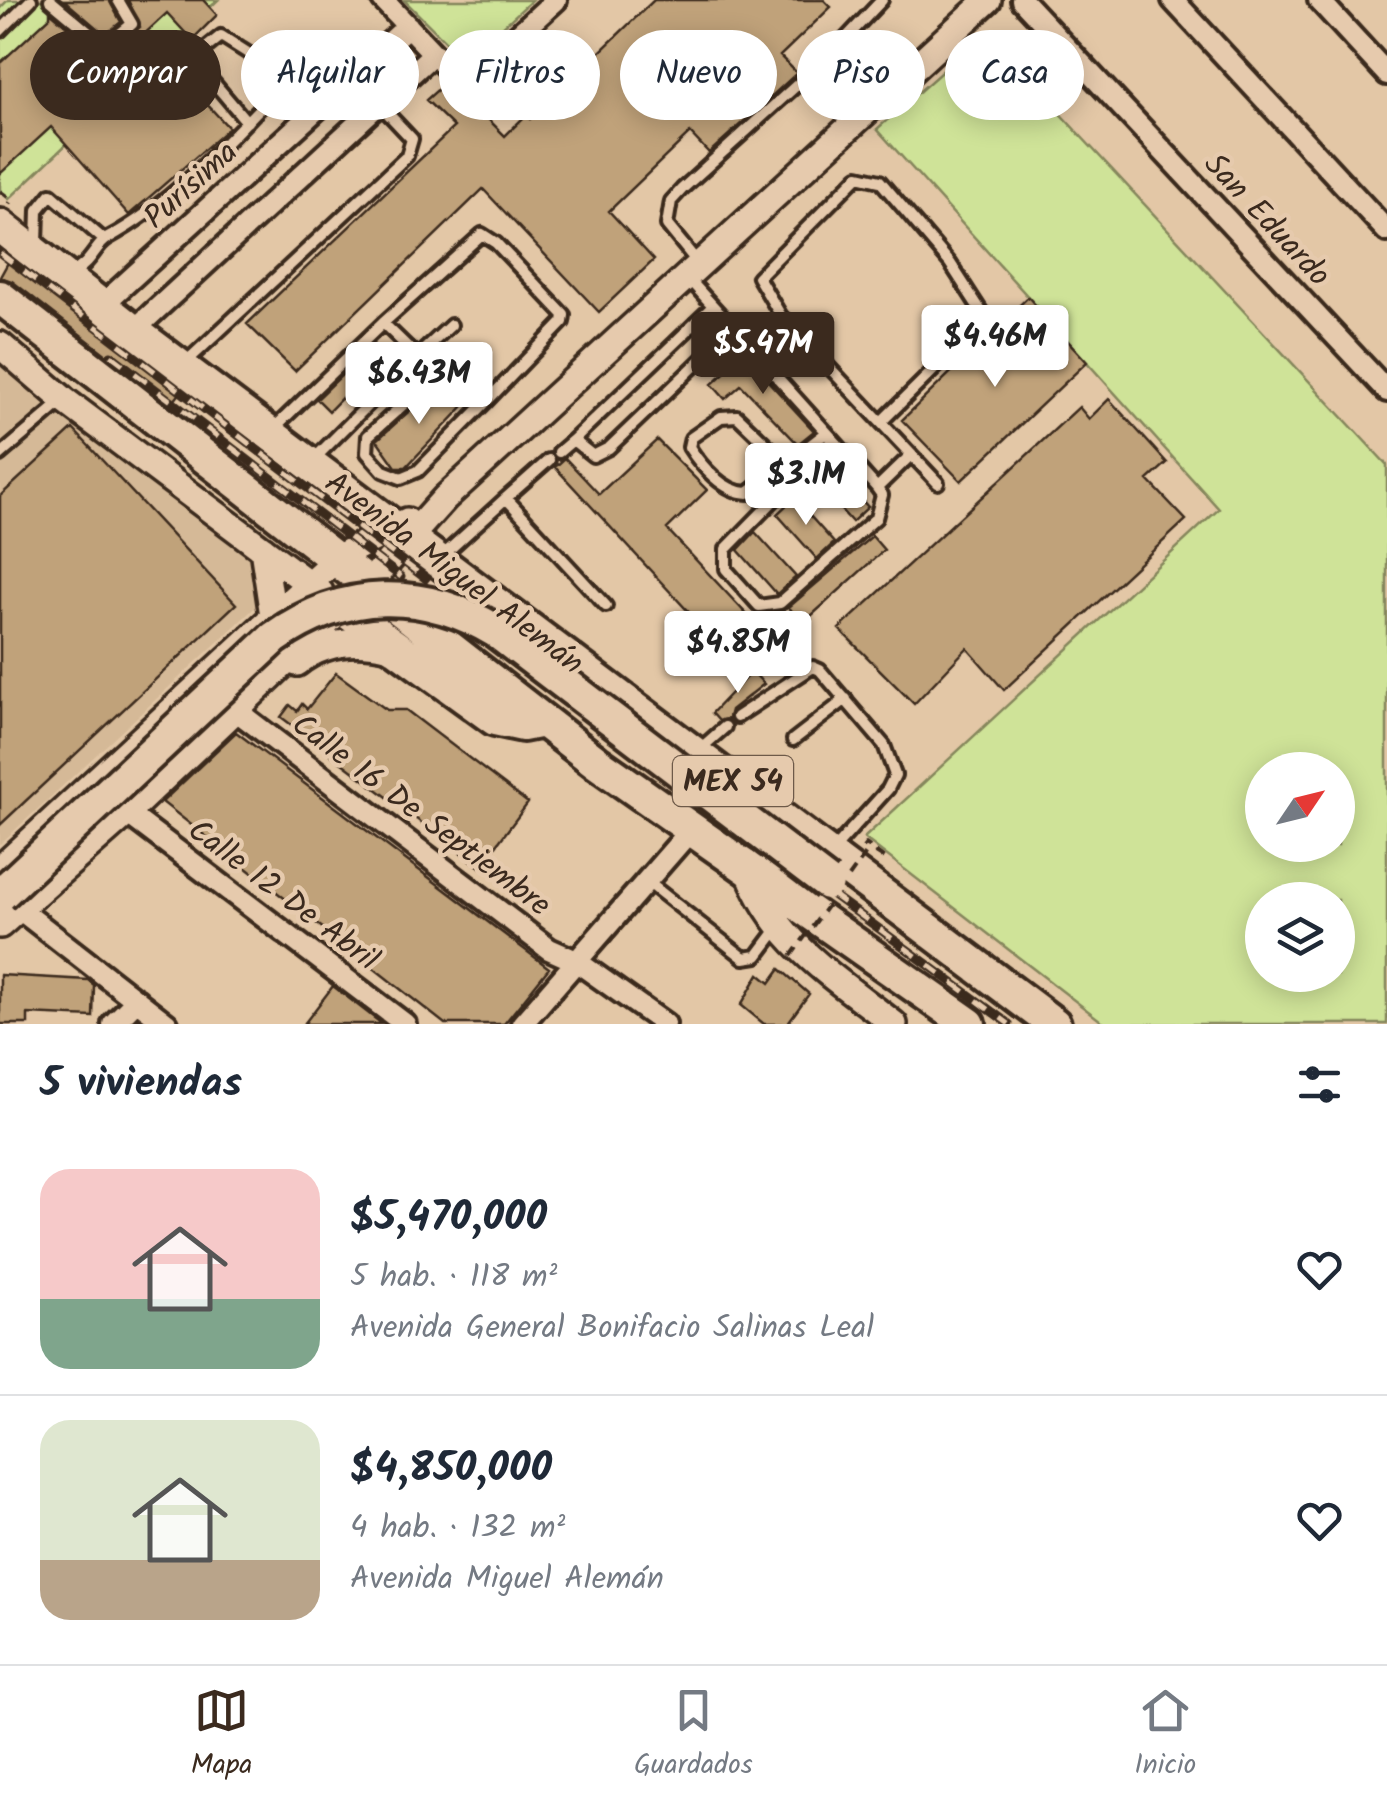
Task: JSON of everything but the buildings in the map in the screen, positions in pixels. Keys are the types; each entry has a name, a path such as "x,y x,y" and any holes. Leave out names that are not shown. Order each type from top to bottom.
{"highway":[{"name":"Avenida Miguel Alemán","path":"3,203 50,265 696,753 828,868"},
{"name":"Avenida Miguel Alemán","path":"2,299 543,720 690,830 746,863 962,1021"},
{"path":"2,299 184,419 194,417 203,405 191,374"},
{"path":"6,909 274,638 341,605 399,597 456,610 496,631 1054,1024"},
{"path":"342,608 495,719 523,725 543,720"},
{"path":"472,665 465,639 473,623 495,612 519,619"}],"street":[{"path":"382,0 449,70 474,74 556,0"},
{"path":"925,57 988,0"},
{"name":"San Eduardo","path":"1022,0 1387,391"},
{"path":"1173,0 1387,231"},
{"path":"1319,0 1387,74"},
{"name":"Purísima","path":"404,30 408,26"},
{"path":"419,66 433,54"},
{"name":"Purísima","path":"101,306 305,120"},
{"path":"133,331 360,120"},
{"path":"167,1024 6,909 127,812 368,584 404,533 856,120"},
{"path":"0,345 64,400 342,608"},
{"path":"0,869 337,558 404,533"},
{"path":"262,549 273,616"},
{"path":"239,704 261,692 305,656 325,648 362,642 393,648"},
{"path":"241,644 268,644 276,654 277,666"},
{"name":"Calle 16 De Septiembre","path":"239,704 549,949 576,961 665,1024"},
{"name":"Calle 12 De Abril","path":"127,812 405,1024"},
{"path":"522,1024 649,882 690,830"},
{"path":"746,863 757,898 778,928 894,1024"},
{"path":"113,1024 136,1000"}],"lane":[{"path":"0,31 30,0"},
{"path":"50,0 105,46 119,39 132,24 118,0"},
{"path":"854,30 882,0"},
{"path":"104,240 50,194 38,210 50,265 89,263 104,240 134,224 247,122 281,86 281,74 229,38 213,39 200,52 199,66 247,122"},
{"path":"797,86 671,201 667,225 713,306 877,488 882,502 876,518 780,603 759,606 726,569 726,549 830,436"},
{"path":"191,374 406,156 412,139 394,120"},
{"path":"881,422 970,334 981,311 950,263 880,181 868,175 858,176 758,277 781,316 938,484"},
{"path":"269,432 476,236 489,237 564,315 418,472 401,478 383,471 367,453 368,436 431,380 456,374"},
{"path":"559,452 713,306"},
{"path":"383,323 417,356"},
{"path":"310,464 450,325"},
{"path":"573,440 588,456 609,448 733,328"},
{"path":"428,346 484,403"},
{"path":"0,455 64,400"},
{"path":"788,466 737,416 722,416 691,438 689,446 737,493 748,493 788,466 830,436"},
{"path":"877,488 911,456"},
{"path":"439,559 549,460"},
{"path":"506,498 606,606"},
{"path":"737,717 812,668 820,670 884,745 895,775 828,868"},
{"path":"793,740 846,698"},
{"path":"696,753 725,727"},
{"path":"649,882 744,958 756,956 778,928"}],"shaded area":[{"path":"0,356 263,567 264,599 0,844"}],"green space":[{"path":"8,0 218,0 186,30 30,30 30,120 92,120 9,199 0,192 0,8"},
{"path":"404,0 532,0 499,30 439,30 439,35"},
{"path":"945,69 945,120 1066,120 1387,465 1387,1024 1105,1024 864,838 1219,509 877,129 887,120 925,120 925,86"}],"railway":[{"path":"0,253 464,608 631,747 1009,1024"},
{"path":"111,355 401,577"}]}
